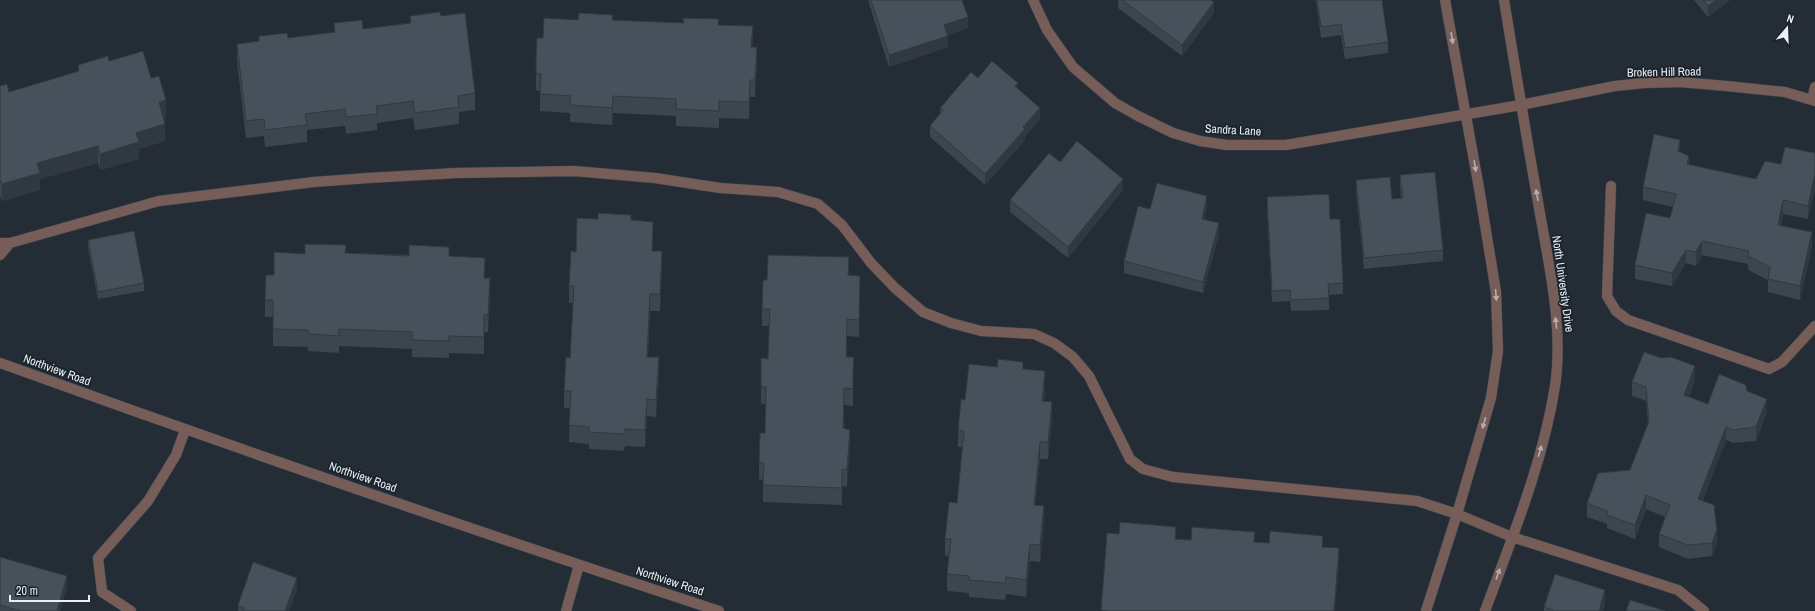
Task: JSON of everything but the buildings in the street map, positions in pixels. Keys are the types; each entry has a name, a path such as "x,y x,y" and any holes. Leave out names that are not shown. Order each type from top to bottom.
{"street":[{"name":"Sandra Lane","path":"1033,0 1047,30 1073,67 1115,103 1174,133 1200,141 1227,145 1286,145 1466,114"},
{"path":"1426,611 1457,514 1491,398 1498,350 1496,292 1445,0"},
{"name":"North University Drive","path":"1485,611 1530,485 1545,434 1555,385 1558,335 1550,271 1504,0"},
{"name":"Broken Hill Road","path":"1466,114 1521,105 1615,86 1644,83 1680,82 1785,92 1814,101"},
{"path":"1814,101 1815,87"},
{"path":"0,255 5,243 159,201 314,182 457,173 574,171 656,178 720,188 778,192 818,204 842,225 871,263 895,288 923,312 951,323 981,330 1034,334 1054,343 1073,357 1089,376 1130,459 1143,469 1173,477 1417,501 1457,514 1512,538 1678,590 1704,611"},
{"path":"1611,186 1607,296 1616,311 1628,320 1769,369 1782,362 1815,326"},
{"name":"Northview Road","path":"0,363 185,430 579,565 719,611"},
{"path":"131,611 102,592 98,558 148,501 176,456 185,430"},
{"path":"566,611 579,565"}]}
